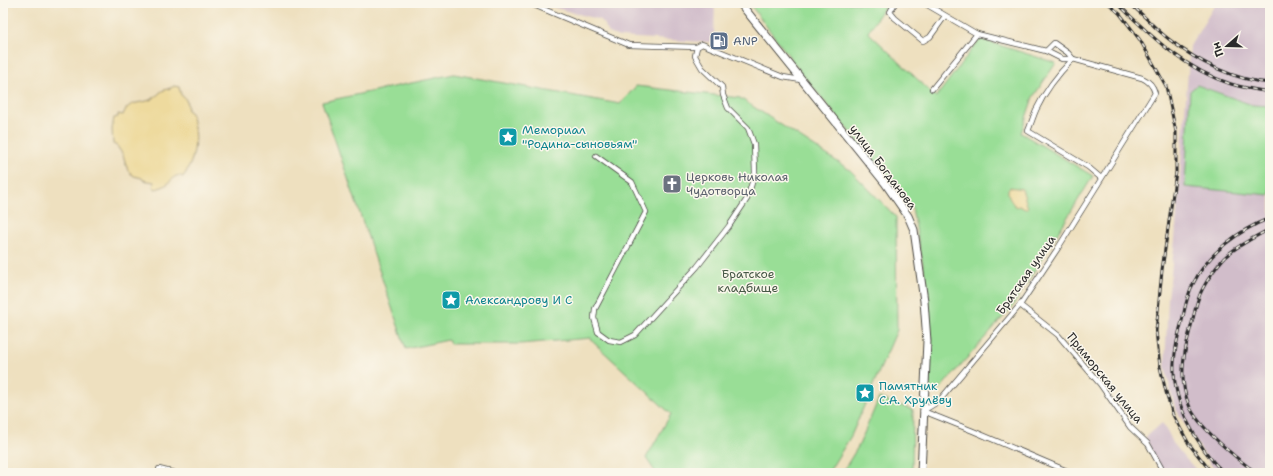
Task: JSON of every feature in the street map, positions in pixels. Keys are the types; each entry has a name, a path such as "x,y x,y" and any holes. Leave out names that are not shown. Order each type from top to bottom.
{"main road":[{"name":"улица Богданова","path":"740,3 884,182 908,216 914,230 924,302 927,341 921,473"}],"street":[{"path":"529,3 630,45 697,47 702,44 783,77 801,80"},
{"path":"896,3 890,12 895,18 923,41 930,37 945,16"},
{"path":"924,3 977,34 1046,51 1062,59 1073,60"},
{"path":"932,90 977,34"},
{"path":"1046,51 1054,44 1068,53 1073,60"},
{"path":"596,156 632,182 646,212 595,309 594,318 598,332 609,340 622,342 635,335 697,267 748,199 755,173 754,144 748,128 728,108 723,95 722,87 702,68 695,56 697,47"},
{"path":"1073,60 1060,73 1043,97 1035,112 1028,131 1088,167 1102,178"},
{"name":"Братская улица","path":"923,411 939,401 1020,305 1058,248 1156,92 1148,81 1142,78 1073,60"},
{"name":"Приморская улица","path":"1020,305 1058,335 1100,384 1130,427 1148,444 1164,473"},
{"path":"923,411 1072,473"},
{"path":"159,469 175,473"}],"shaded area":[{"path":"537,3 715,3 714,33 711,33 711,42 619,37 609,33 601,20"},
{"path":"1216,3 1270,3 1270,473 1219,473 1210,464 1175,408 1165,367 1168,298 1175,240 1190,46"},
{"path":"1162,423 1173,443 1199,473 1164,473 1160,469 1145,438"}],"green space":[{"path":"749,3 887,3 868,32 936,97 980,39 1056,63 1033,97 1021,133 1093,176 1012,307 938,391 932,393 929,387 931,331 928,290 912,208 803,75"},
{"name":"Братское кладбище","path":"454,74 620,104 636,86 740,98 850,170 896,217 897,330 851,436 828,473 656,473 646,458 671,414 593,342 591,338 520,344 450,344 448,340 406,349 322,102"},
{"path":"1197,85 1252,105 1270,106 1270,195 1185,187 1190,91"},
{"path":"879,398 913,410 912,473 842,473 859,445"}],"sand":[{"path":"174,86 179,87 181,95 186,101 188,107 187,110 191,113 195,138 193,154 188,169 183,177 176,176 166,185 156,189 153,187 154,182 143,180 142,178 134,176 128,171 123,155 117,146 113,144 112,129 114,118 118,117 118,114 123,115 125,110 132,104 148,101 162,91"},
{"path":"1010,187 1022,189 1028,208 1025,209 1019,206 1016,207 1009,197 1008,189"}],"railway":[{"path":"1108,3 1120,14 1140,40 1166,86 1176,132 1176,172 1162,270 1156,331 1160,367 1173,415 1189,444 1212,473"},
{"path":"1117,3 1169,50 1198,70 1231,84 1270,92"},
{"path":"1129,3 1165,36 1192,56 1230,74 1270,83"},
{"path":"1224,473 1196,437 1182,408 1174,378 1176,347 1191,288 1207,262 1236,236 1270,218"},
{"path":"1257,473 1239,460 1200,423 1193,413 1185,394 1183,373 1187,341 1198,299 1208,280 1224,258 1246,242 1270,229"}],"place":[{"name":"ANP","path":"719,41"},
{"name":"Мемориал \"Родина-сыновьям\"","path":"508,137"},
{"name":"Церковь Николая Чудотворца","path":"672,184"},
{"name":"Александрову И С","path":"451,300"},
{"name":"Памятник С.А. Хрулёву","path":"865,393"}]}
